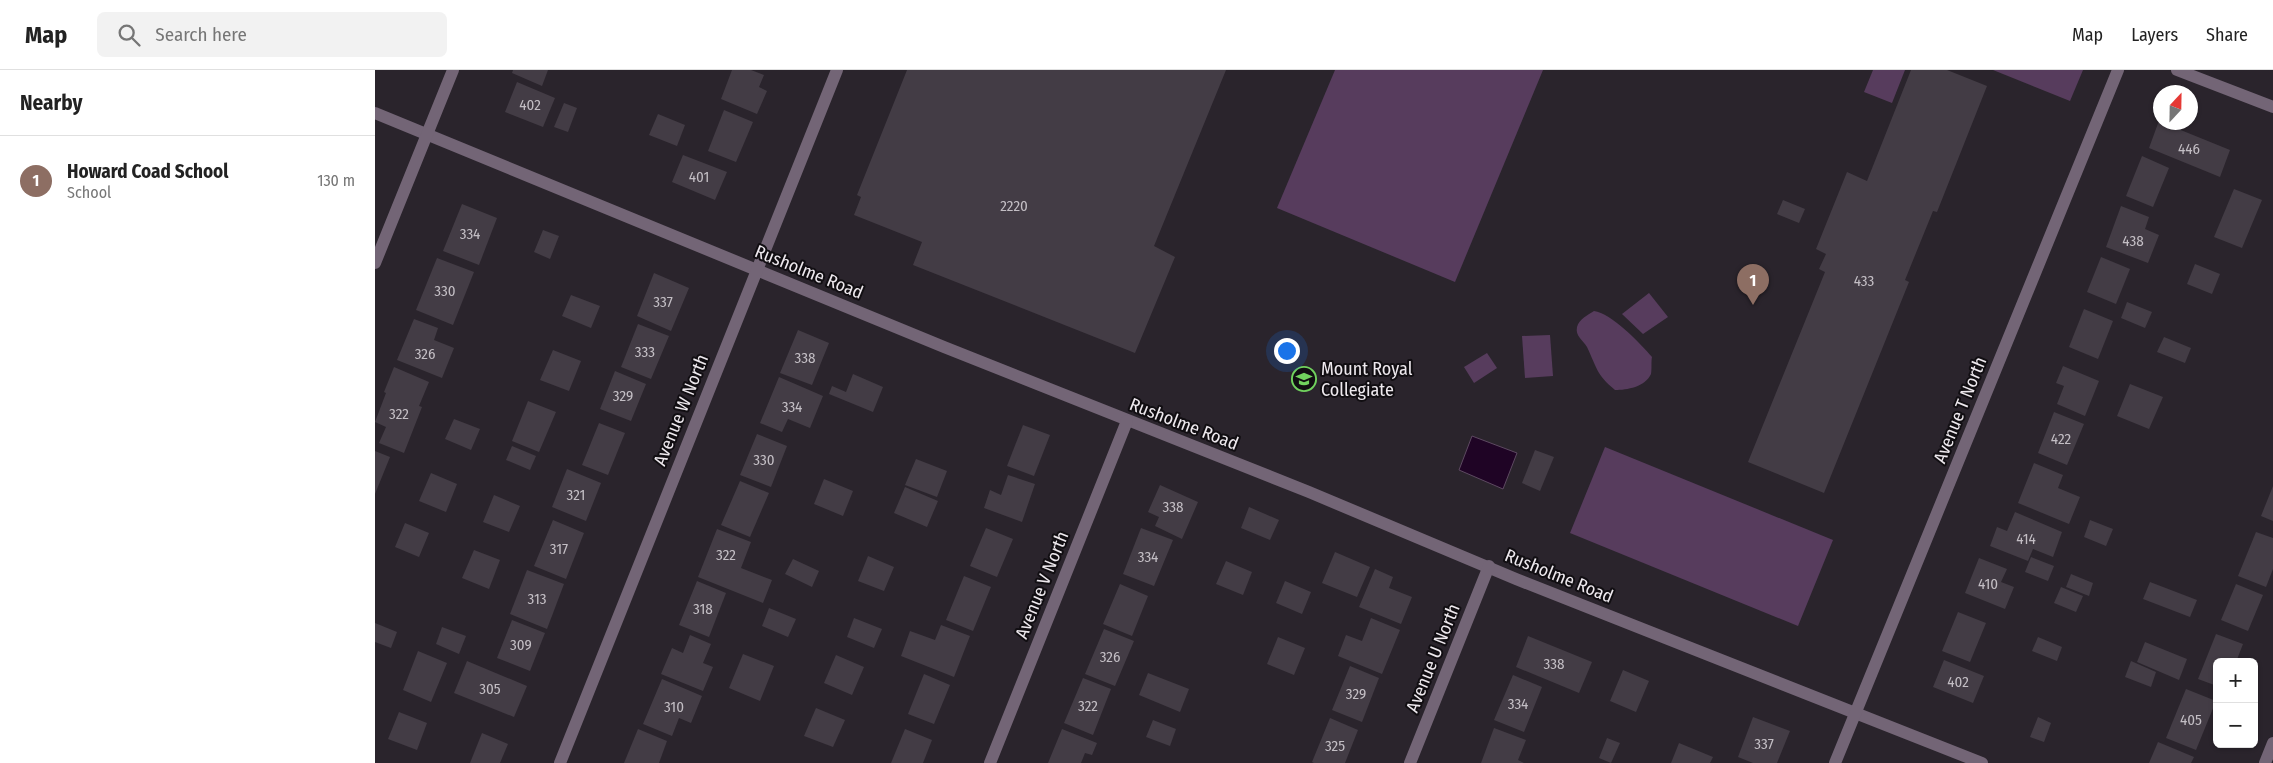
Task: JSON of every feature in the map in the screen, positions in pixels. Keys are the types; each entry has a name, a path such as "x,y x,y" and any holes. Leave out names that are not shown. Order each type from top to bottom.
{"street":[{"path":"375,263 453,70"},
{"name":"Avenue W North","path":"560,763 837,70"},
{"name":"Avenue T North","path":"1835,763 2118,70"},
{"path":"2177,70 2273,107"},
{"name":"Rusholme Road","path":"375,113 427,136 1127,421 1309,492 1489,566 1515,579 1982,763"},
{"name":"Avenue V North","path":"990,763 1127,421"},
{"name":"Avenue U North","path":"1410,763 1489,566"},
{"path":"2265,763 2273,743"}],"shaded area":[{"path":"1335,70 1543,70 1455,282 1277,208"},
{"path":"1873,70 1905,70 1892,103 1864,92"},
{"path":"1993,70 2083,70 2070,101"},
{"path":"1649,293 1668,317 1643,334 1622,314"},
{"path":"1594,311 1609,317 1617,323 1652,357 1651,374 1645,382 1630,388 1615,390 1600,375 1577,330 1584,317"},
{"path":"1550,335 1553,376 1525,378 1522,336"},
{"path":"1487,353 1497,368 1474,383 1464,367"},
{"path":"1472,436 1517,453 1503,489 1459,470"},
{"path":"1605,447 1833,540 1798,626 1570,533"}],"building":[{"path":"513,70 548,70 542,86 512,73"},
{"path":"732,70 751,70 764,75 759,87 767,91 757,114 721,99"},
{"path":"907,70 1226,70 1154,246 1175,257 1135,353 913,265 922,242 854,215 861,197 857,195"},
{"path":"1911,70 1947,70 1987,86 1937,212 1933,211 1905,280 1909,282 1824,493 1748,462 1825,272 1819,269 1826,254 1816,249 1847,172 1867,181"},
{"path":"517,82 555,98 543,127 505,112"},
{"path":"564,103 577,108 568,132 554,127"},
{"path":"724,110 753,122 736,162 708,151"},
{"path":"658,114 685,125 677,146 649,135"},
{"path":"2156,130 2181,130 2230,150 2220,177 2149,148"},
{"path":"683,155 727,172 715,200 672,182"},
{"path":"2142,156 2169,168 2153,207 2126,196"},
{"path":"2234,189 2262,200 2242,248 2214,237"},
{"path":"1783,200 1805,209 1799,223 1777,214"},
{"path":"462,204 497,218 479,265 443,251"},
{"path":"2121,206 2149,217 2145,229 2159,235 2148,263 2106,247"},
{"path":"543,230 559,236 550,259 534,252"},
{"path":"2101,257 2130,269 2116,304 2087,292"},
{"path":"437,258 474,272 453,325 416,310"},
{"path":"2195,264 2220,274 2212,294 2187,284"},
{"path":"654,273 689,288 671,331 637,316"},
{"path":"571,295 600,306 591,328 562,316"},
{"path":"2127,302 2152,312 2145,328 2121,318"},
{"path":"2084,309 2113,321 2098,359 2069,347"},
{"path":"414,319 438,328 434,340 454,348 442,378 397,360"},
{"path":"638,324 669,336 651,379 621,367"},
{"path":"798,330 829,343 812,385 780,373"},
{"path":"2164,337 2191,348 2185,363 2157,352"},
{"path":"553,350 581,361 569,391 540,380"},
{"path":"2063,366 2099,381 2085,416 2057,404 2064,386 2056,383"},
{"path":"394,367 429,382 419,406 422,407 404,453 379,443 386,427 375,422"},
{"path":"615,371 646,384 631,421 600,409"},
{"path":"853,374 883,387 873,412 829,394 832,386 846,392"},
{"path":"779,377 823,396 810,428 788,419 782,432 760,423"},
{"path":"2130,384 2163,397 2149,429 2117,416"},
{"path":"528,401 556,412 539,452 512,441"},
{"path":"2054,412 2084,424 2067,465 2038,453"},
{"path":"454,419 480,429 471,450 445,439"},
{"path":"599,423 625,433 608,475 582,465"},
{"path":"1023,425 1050,435 1034,476 1007,466"},
{"path":"757,434 787,446 771,487 740,475"},
{"path":"512,446 536,456 530,470 506,460"},
{"path":"1535,450 1554,457 1540,491 1522,483"},
{"path":"375,451 390,457 375,494"},
{"path":"916,459 947,471 937,497 905,485"},
{"path":"2034,463 2063,475 2058,488 2080,497 2069,524 2018,503"},
{"path":"567,469 601,483 586,521 552,507"},
{"path":"431,473 457,484 446,512 419,501"},
{"path":"1008,475 1035,484 1022,522 984,508 990,490 1001,495"},
{"path":"824,479 853,491 843,516 814,504"},
{"path":"740,481 769,493 750,537 721,525"},
{"path":"1160,485 1198,502 1182,539 1155,526 1159,517 1148,512"},
{"path":"2273,486 2273,521 2261,516"},
{"path":"905,487 938,501 927,527 894,513"},
{"path":"494,495 520,506 509,532 483,522"},
{"path":"1249,507 1279,520 1270,540 1241,528"},
{"path":"2015,512 2062,532 2053,557 2033,549 2028,561 1990,546 1997,527 2007,531"},
{"path":"553,520 584,533 566,579 534,566"},
{"path":"2090,520 2113,529 2106,546 2084,537"},
{"path":"405,523 429,533 419,557 395,547"},
{"path":"986,528 1013,539 997,577 970,566"},
{"path":"1141,528 1173,540 1154,586 1123,574"},
{"path":"717,529 751,542 741,568 772,580 763,603 698,577"},
{"path":"2256,532 2273,538 2273,569 2266,587 2238,576"},
{"path":"474,550 500,560 489,589 462,578"},
{"path":"1335,552 1370,567 1357,597 1322,583"},
{"path":"868,556 894,567 884,591 858,581"},
{"path":"2031,557 2054,566 2048,581 2025,572"},
{"path":"1979,558 2007,569 2001,582 2014,587 2005,609 1965,593"},
{"path":"793,559 819,571 812,587 785,574"},
{"path":"1226,561 1252,572 1243,595 1216,584"},
{"path":"1375,569 1393,577 1389,588 1412,597 1401,624 1359,607"},
{"path":"527,570 564,584 547,629 510,614"},
{"path":"2071,574 2093,583 2089,596 2066,587"},
{"path":"964,576 991,587 973,631 946,620"},
{"path":"697,581 726,593 709,637 679,625"},
{"path":"1285,581 1311,592 1302,614 1276,603"},
{"path":"2150,582 2197,600 2190,617 2143,599"},
{"path":"1120,584 1148,596 1132,636 1103,624"},
{"path":"2236,584 2263,595 2248,631 2221,620"},
{"path":"2061,587 2083,596 2076,612 2054,603"},
{"path":"769,608 796,619 788,637 762,626"},
{"path":"1958,612 1986,623 1970,662 1942,651"},
{"path":"854,618 882,629 874,648 847,637"},
{"path":"1371,618 1400,630 1382,674 1338,656 1346,635 1362,641"},
{"path":"512,620 545,633 530,671 497,658"},
{"path":"375,623 397,632 391,648 375,642"},
{"path":"941,625 970,636 954,677 901,656 910,631 935,640"},
{"path":"442,627 466,636 459,654 436,644"},
{"path":"1104,629 1134,641 1115,686 1085,674"},
{"path":"2216,634 2243,644 2238,658 2213,658 2213,685 2198,679"},
{"path":"690,635 711,644 703,663 713,667 703,691 661,674 672,648 683,653"},
{"path":"1528,636 1592,662 1579,693 1516,667"},
{"path":"1278,637 1305,648 1294,675 1267,664"},
{"path":"2038,637 2062,647 2057,661 2032,651"},
{"path":"2145,642 2187,659 2179,680 2137,662"},
{"path":"418,651 447,663 431,702 403,690"},
{"path":"743,654 774,666 760,701 729,688"},
{"path":"836,655 864,667 852,695 824,683"},
{"path":"1944,660 1984,676 1973,703 1933,687"},
{"path":"467,661 527,686 514,717 454,693"},
{"path":"2131,661 2156,672 2151,687 2125,677"},
{"path":"1350,666 1379,678 1362,722 1332,710"},
{"path":"1623,670 1649,681 1636,712 1610,701"},
{"path":"1148,673 1189,689 1180,712 1139,695"},
{"path":"924,674 950,685 934,724 908,714"},
{"path":"1513,675 1542,687 1524,732 1494,720"},
{"path":"1083,678 1111,689 1093,735 1064,723"},
{"path":"662,679 702,696 691,723 679,718 672,736 643,724"},
{"path":"2186,689 2213,700 2213,708 2196,750 2166,738"},
{"path":"816,708 845,720 833,747 804,736"},
{"path":"399,712 427,723 417,750 388,739"},
{"path":"1753,717 1790,731 1777,763 1753,763 1738,757"},
{"path":"2038,717 2051,723 2044,742 2030,737"},
{"path":"1330,718 1358,730 1345,763 1314,763 1312,762"},
{"path":"1153,720 1176,729 1170,746 1146,737"},
{"path":"1494,728 1526,740 1518,760 1524,763 1481,763"},
{"path":"638,729 667,741 659,763 624,763"},
{"path":"905,729 932,740 923,763 891,763"},
{"path":"1062,729 1097,743 1092,755 1085,753 1081,763 1048,763"},
{"path":"482,733 508,744 500,763 470,763"},
{"path":"1607,738 1620,743 1611,763 1599,758"},
{"path":"2158,742 2194,757 2191,763 2149,763"},
{"path":"1679,743 1713,757 1710,763 1671,763"}],"place":[{"name":"Howard Coad School","path":"1753,305"},
{"name":"Mount Royal Collegiate","path":"1304,379"}]}
